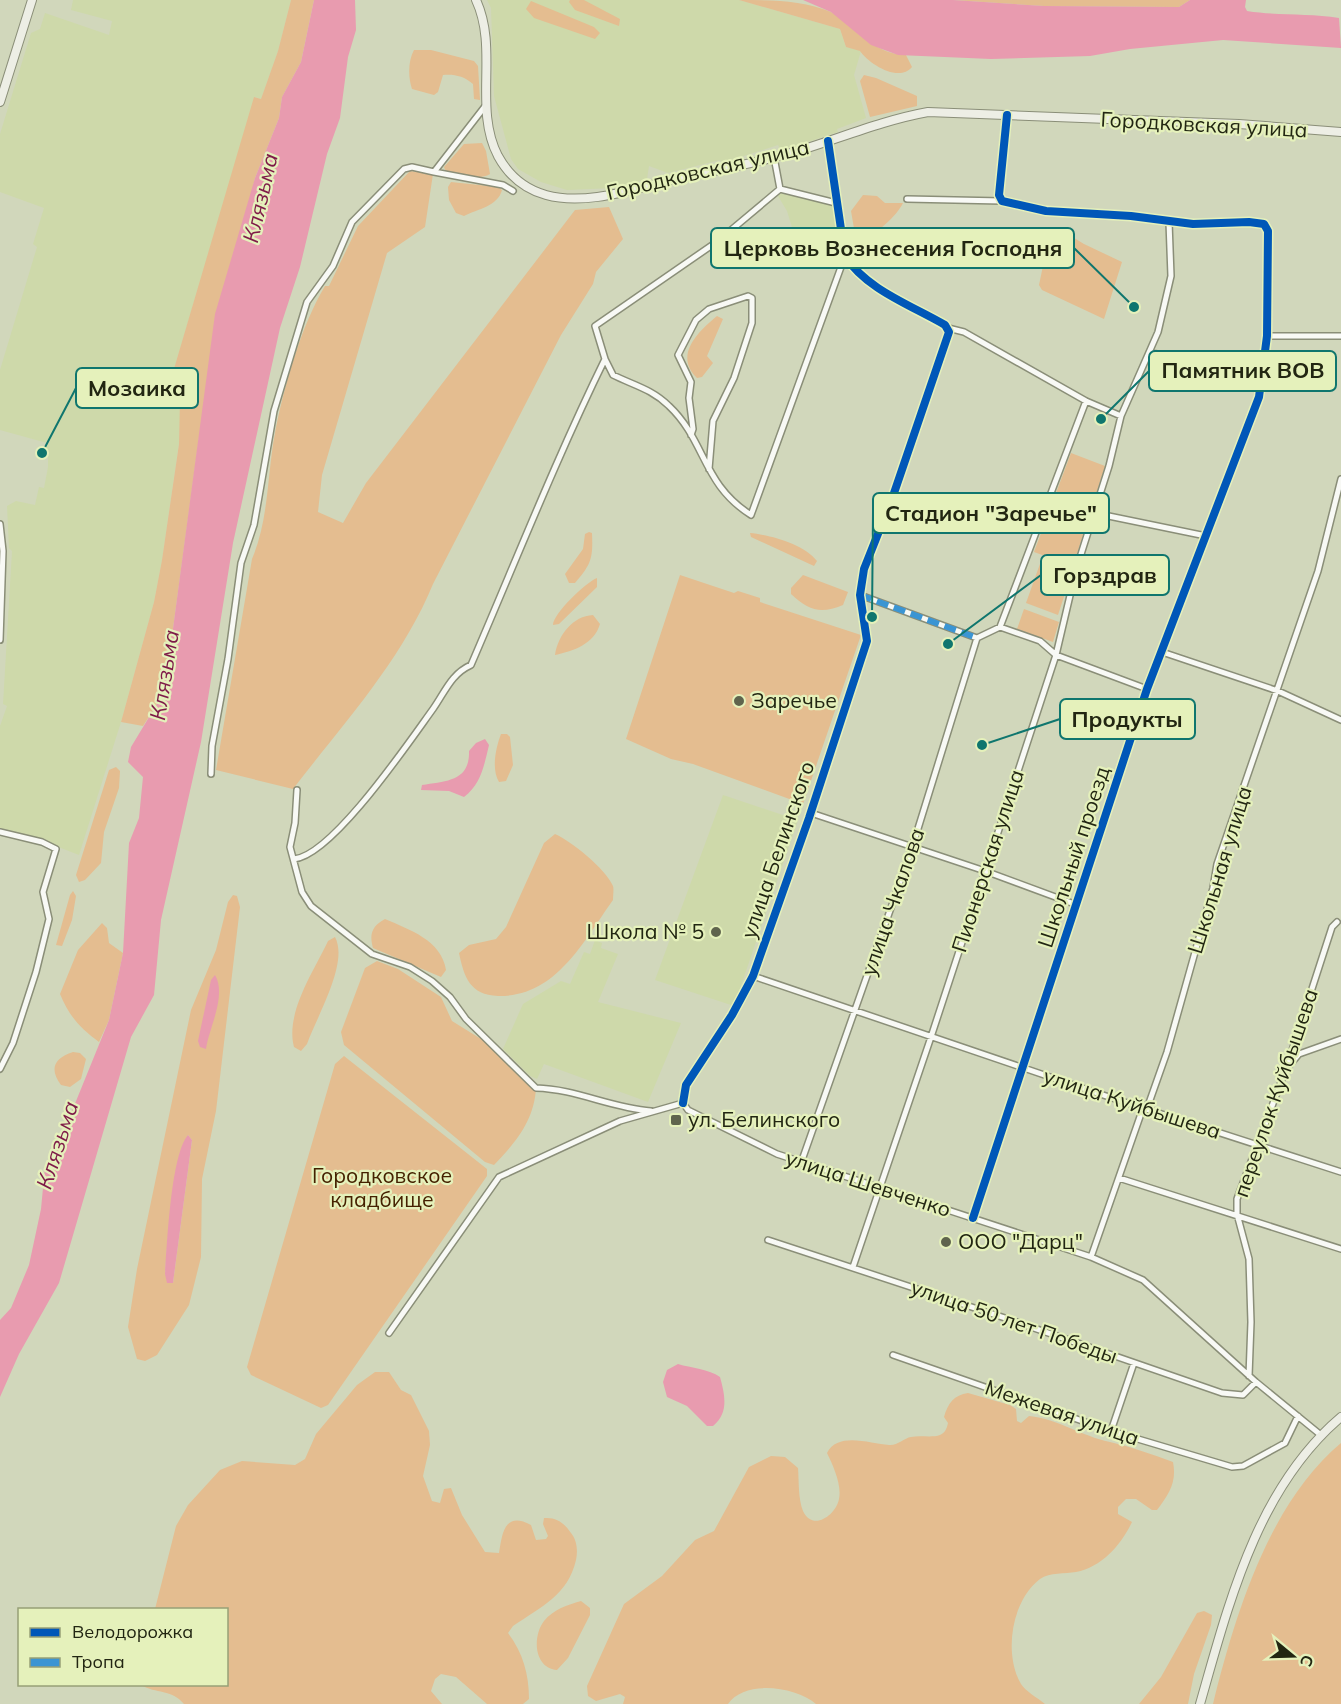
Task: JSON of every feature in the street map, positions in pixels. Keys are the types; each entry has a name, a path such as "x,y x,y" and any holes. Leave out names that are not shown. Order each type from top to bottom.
{"main road":[{"path":"0,102 32,0"},
{"name":"Городковская улица","path":"476,0 483,15 486,34 490,139 505,167 521,184 546,195 581,197 615,193 774,157 900,117 928,112 1239,124 1341,132"},
{"path":"1200,1704 1254,1535 1286,1482 1322,1436 1341,1417"}],"street":[{"path":"434,172 487,103"},
{"path":"1002,201 999,195 1007,115"},
{"path":"828,141 845,256 855,270 871,284 949,330 964,332 1086,401 1121,416"},
{"path":"774,157 780,189"},
{"path":"211,774 212,746 228,659 241,563 254,525 274,411 307,302 333,266 352,222 398,173 412,167 503,185 513,191"},
{"name":"Городковская улица","path":"605,359 595,326 599,321 718,241 780,189 837,203"},
{"path":"907,199 1002,201 1046,211 1131,216 1169,222"},
{"name":"Школьный проезд","path":"974,1218 1148,689 1259,397 1267,336 1268,231 1264,224 1249,222 1169,222"},
{"name":"Пионерская улица","path":"853,1267 932,1037 1056,655 1076,570 1121,416 1151,353 1169,294 1172,252 1169,222"},
{"path":"605,359 613,375 653,392 671,408 691,435 715,482 733,504 751,515 845,256"},
{"path":"691,435 693,429 689,398 691,382 678,355 696,320 709,309 748,296 752,298 752,322 734,378 713,421 709,471"},
{"name":"улица Белинского","path":"683,1103 686,1085 732,1015 753,976 810,813 867,641 860,595 864,568 893,496 949,330"},
{"path":"1267,336 1341,336"},
{"path":"1151,353 1263,371"},
{"path":"294,859 308,856 337,833 370,794 451,680 471,665 547,490 561,448 605,359"},
{"path":"1000,627 1086,401"},
{"name":"Школьная улица","path":"1091,1257 1143,1108 1149,1102 1167,1052 1213,888 1217,864 1318,571 1341,479"},
{"path":"1094,513 1206,536"},
{"path":"0,524 3,551 0,640"},
{"path":"860,595 977,638 1000,627 1040,640 1056,655 1148,689"},
{"name":"улица Чкалова","path":"801,1163 912,848 977,638"},
{"path":"1162,652 1278,691 1341,720"},
{"path":"297,790 295,823 290,846 302,892 322,917 372,954 410,967 432,981 450,997 466,1019 536,1088 561,1089 634,1110 651,1111"},
{"path":"810,813 985,871 1077,905"},
{"path":"0,832 42,842 56,849 43,892 49,920 13,1043 0,1069"},
{"name":"переулок Куйбышева","path":"1249,1376 1251,1322 1249,1259 1237,1214 1237,1198 1286,1070 1332,927 1337,922"},
{"name":"улица Куйбышева","path":"753,976 1023,1068 1341,1172"},
{"path":"1286,1070 1299,1054 1341,1039"},
{"path":"389,1333 499,1177 620,1121 683,1103"},
{"name":"улица Шевченко","path":"683,1103 688,1110 777,1154 1091,1257 1143,1280 1249,1376 1322,1436"},
{"path":"1119,1178 1341,1249"},
{"name":"улица 50 лет Победы","path":"768,1240 1231,1396 1243,1395 1256,1382"},
{"name":"Межевая улица","path":"893,1355 1111,1431 1232,1467 1243,1466 1285,1443 1298,1416"},
{"path":"1111,1431 1134,1363"}],"shaded area":[{"path":"73,0 291,0 278,51 261,99 255,97 166,396 181,400 179,443 162,560 154,602 121,722 79,855 30,836 0,828 0,726 7,706 3,704 12,551 9,548 7,506 16,501 35,505 39,487 44,488 48,457 44,455 47,443 0,430 0,370 37,247 33,244 44,208 0,192 0,134 31,33 40,29 45,13 109,35 112,21 71,10"},
{"path":"487,0 739,0 840,29 846,47 861,51 854,75 866,118 837,129 838,132 793,147 780,149 778,145 722,163 720,160 668,173 649,166 647,179 614,188 567,190 541,182 518,169 511,159 494,96 491,8"},
{"path":"781,193 833,205 841,253 796,240 787,211 778,196"},
{"name":"Школа № 5","path":"723,795 798,820 734,1006 655,980"},
{"path":"595,940 602,943 601,948 618,954 598,1002 681,1023 648,1102 544,1064 537,1079 530,1076 503,1049 523,1004 561,981 570,984 584,952 590,954"}],"green space":[{"path":"291,0 314,0 301,62 282,97 279,118 255,178 199,437 172,636 160,699 143,726 121,722 154,602 179,444 180,400 166,396 254,97 261,99 278,51"},
{"path":"570,0 584,0 620,19 619,26 575,10"},
{"path":"739,0 798,3 831,12 874,45 906,55 912,67 900,73 884,70 860,51 846,47 840,29"},
{"path":"953,0 1190,0 1179,7 1044,6"},
{"path":"531,1 594,27 600,33 595,39 534,18 526,9"},
{"path":"414,50 431,50 474,61 478,66 480,100 474,99 473,84 455,75 443,75 438,92 434,95 412,89 409,69"},
{"path":"864,75 917,96 917,106 870,117 860,81"},
{"path":"482,143 486,151 490,174 475,177 446,172 444,167 464,144"},
{"path":"410,171 433,174 425,227 387,253 322,475 318,512 343,523 366,483 575,210 609,207 623,239 596,272 593,284 561,335 405,639 351,716 293,789 216,770 252,559 265,513 275,433 294,357 316,302 325,286 329,286 358,226"},
{"path":"451,182 498,187 502,190 492,203 464,216 456,213 449,200 448,187"},
{"path":"863,195 877,196 885,203 903,203 886,224 863,239 855,234 851,211"},
{"path":"1056,227 1084,244 1122,262 1104,319 1042,290 1039,285 1048,242"},
{"path":"717,316 723,319 707,356 713,363 702,377 697,378 687,361 688,352 696,336"},
{"path":"1071,453 1105,466 1073,566 1034,552"},
{"path":"592,533 590,560 585,571 575,583 569,583 565,574 583,549 585,534"},
{"path":"750,533 777,538 795,545 817,561 814,566 751,537"},
{"path":"1041,561 1072,572 1058,615 1026,603"},
{"name":"Заречье","path":"680,575 734,593 738,591 760,598 760,602 861,635 803,804 693,764 671,759 626,739"},
{"path":"803,575 848,592 843,605 822,610 810,607 798,600 791,594 791,588"},
{"path":"597,578 597,587 559,624 553,625 558,614 571,599 585,585"},
{"path":"1024,609 1059,622 1053,642 1017,629"},
{"path":"593,615 600,624 593,637 576,649 555,655 559,640 568,628 579,619"},
{"path":"501,734 507,734 510,737 513,765 506,781 499,782 495,765"},
{"path":"116,767 120,771 119,788 104,832 101,863 85,880 79,882 76,875 109,770"},
{"path":"555,834 579,849 596,864 613,886 613,900 579,949 552,977 518,994 498,996 481,992 466,977 459,953 469,945 496,939 506,927 544,843"},
{"path":"73,891 76,896 72,920 62,946 56,945 70,895"},
{"path":"233,895 237,896 240,907 216,1111 202,1179 201,1257 189,1305 157,1355 145,1361 137,1359 128,1327 137,1269 191,1010 216,950 228,902","holes":["188,1135 192,1140 173,1283 165,1274 172,1203 178,1169"]},
{"path":"385,919 423,937 438,951 446,970 441,977 373,948 371,939 373,931"},
{"path":"102,923 107,928 109,943 123,953 109,1020 99,1042 76,1021 60,994 78,950"},
{"path":"335,937 338,961 335,975 307,1044 301,1051 294,1047 292,1034 297,1006 328,941"},
{"path":"377,961 398,969 441,997 452,1021 502,1052 536,1088 535,1100 528,1121 510,1148 494,1165 485,1162 344,1045 341,1032 365,968"},
{"path":"73,1052 80,1053 86,1059 81,1079 70,1087 61,1085 55,1074 55,1065 61,1057"},
{"name":"Городковское кладбище","path":"344,1056 487,1169 487,1176 328,1405 321,1408 251,1375 247,1367 335,1064"},
{"path":"375,1372 389,1372 401,1390 411,1395 429,1431 430,1445 423,1476 432,1501 440,1503 444,1489 451,1488 462,1515 485,1552 499,1553 503,1532 510,1523 515,1521 531,1525 536,1540 546,1539 548,1536 543,1524 544,1518 553,1519 563,1524 575,1539 576,1560 567,1582 552,1599 513,1626 508,1633 518,1648 524,1664 529,1699 523,1704 487,1704 456,1677 441,1674 435,1679 431,1691 442,1704 184,1704 174,1696 143,1686 228,1686 228,1608 155,1608 176,1526 188,1505 220,1470 242,1461 295,1465 305,1459 316,1434 357,1385"},
{"path":"968,1393 1010,1405 1016,1409 1017,1421 1021,1423 1029,1416 1040,1418 1173,1462 1174,1476 1171,1488 1157,1510 1152,1510 1136,1499 1126,1499 1118,1507 1118,1514 1132,1522 1110,1554 1085,1569 1053,1574 1040,1579 1030,1588 1023,1600 1013,1628 1012,1657 1023,1687 1045,1704 816,1704 796,1693 771,1688 746,1691 736,1696 728,1704 623,1704 625,1697 620,1694 596,1701 588,1696 587,1686 624,1604 662,1576 695,1540 714,1531 749,1467 771,1456 785,1457 798,1468 799,1496 803,1511 812,1520 824,1519 834,1511 840,1493 838,1481 827,1453 832,1446 839,1442 855,1440 892,1445 911,1437 940,1435 947,1427 948,1423 944,1417 947,1408 955,1398"},
{"path":"1341,1443 1341,1704 1213,1704 1244,1598 1275,1528 1294,1497 1316,1468"},
{"path":"581,1601 590,1608 590,1615 568,1658 557,1670 549,1668 537,1651 540,1628 556,1610"},
{"path":"1204,1611 1212,1615 1211,1625 1194,1674 1188,1704 1139,1704 1161,1677 1197,1613"}],"water":[{"name":"Клязьма","path":"314,0 355,0 356,30 348,57 340,118 327,154 300,267 280,328 233,543 201,742 161,920 154,995 131,1037 59,1283 19,1354 0,1397 0,1320 11,1308 29,1265 41,1209 45,1167 72,1111 109,1020 123,953 129,843 139,818 143,777 128,762 131,747 160,699 172,636 215,314 255,178 279,118 282,97 301,62"},
{"path":"803,0 953,0 1044,6 1179,7 1190,0 1246,0 1247,11 1339,18 1341,48 1223,40 1130,49 1090,56 991,59 898,55 871,45 831,12"},
{"path":"485,739 489,745 481,774 470,792 464,797 449,791 421,790 422,785 448,780 461,774 466,768 469,751 476,743"},
{"path":"215,975 219,992 218,1002 206,1049 200,1047 198,1041 211,980"},
{"path":"188,1135 192,1140 173,1283 167,1283 165,1274 174,1180 182,1145"},
{"path":"678,1364 705,1370 720,1377 724,1410 713,1426 707,1426 687,1406 667,1397 663,1382 667,1370"}],"marked path":[{"path":"860,595 977,638"}],"cycle path":[{"path":"973,1218 1147,689 1259,397 1267,336 1268,231 1264,224 1249,222 1193,224 1131,216 1046,211 1002,201 999,195 1007,115"},
{"path":"683,1103 686,1085 732,1015 753,976 809,818 867,641 860,595 864,569 893,496 949,332 945,325 877,288 854,268 845,256 828,141"}],"place":[{"name":"Церковь Вознесения Господня","path":"1134,307"},
{"name":"Памятник ВОВ","path":"1101,419"},
{"name":"Мозаика","path":"42,453"},
{"name":"Стадион \"Заречье\"","path":"872,617"},
{"name":"Горздрав","path":"948,644"},
{"name":"Заречье","path":"739,701"},
{"name":"Продукты","path":"982,745"},
{"name":"Школа № 5","path":"716,932"},
{"name":"ул. Белинского","path":"676,1120"},
{"name":"ООО \"Дарц\"","path":"946,1242"}]}
